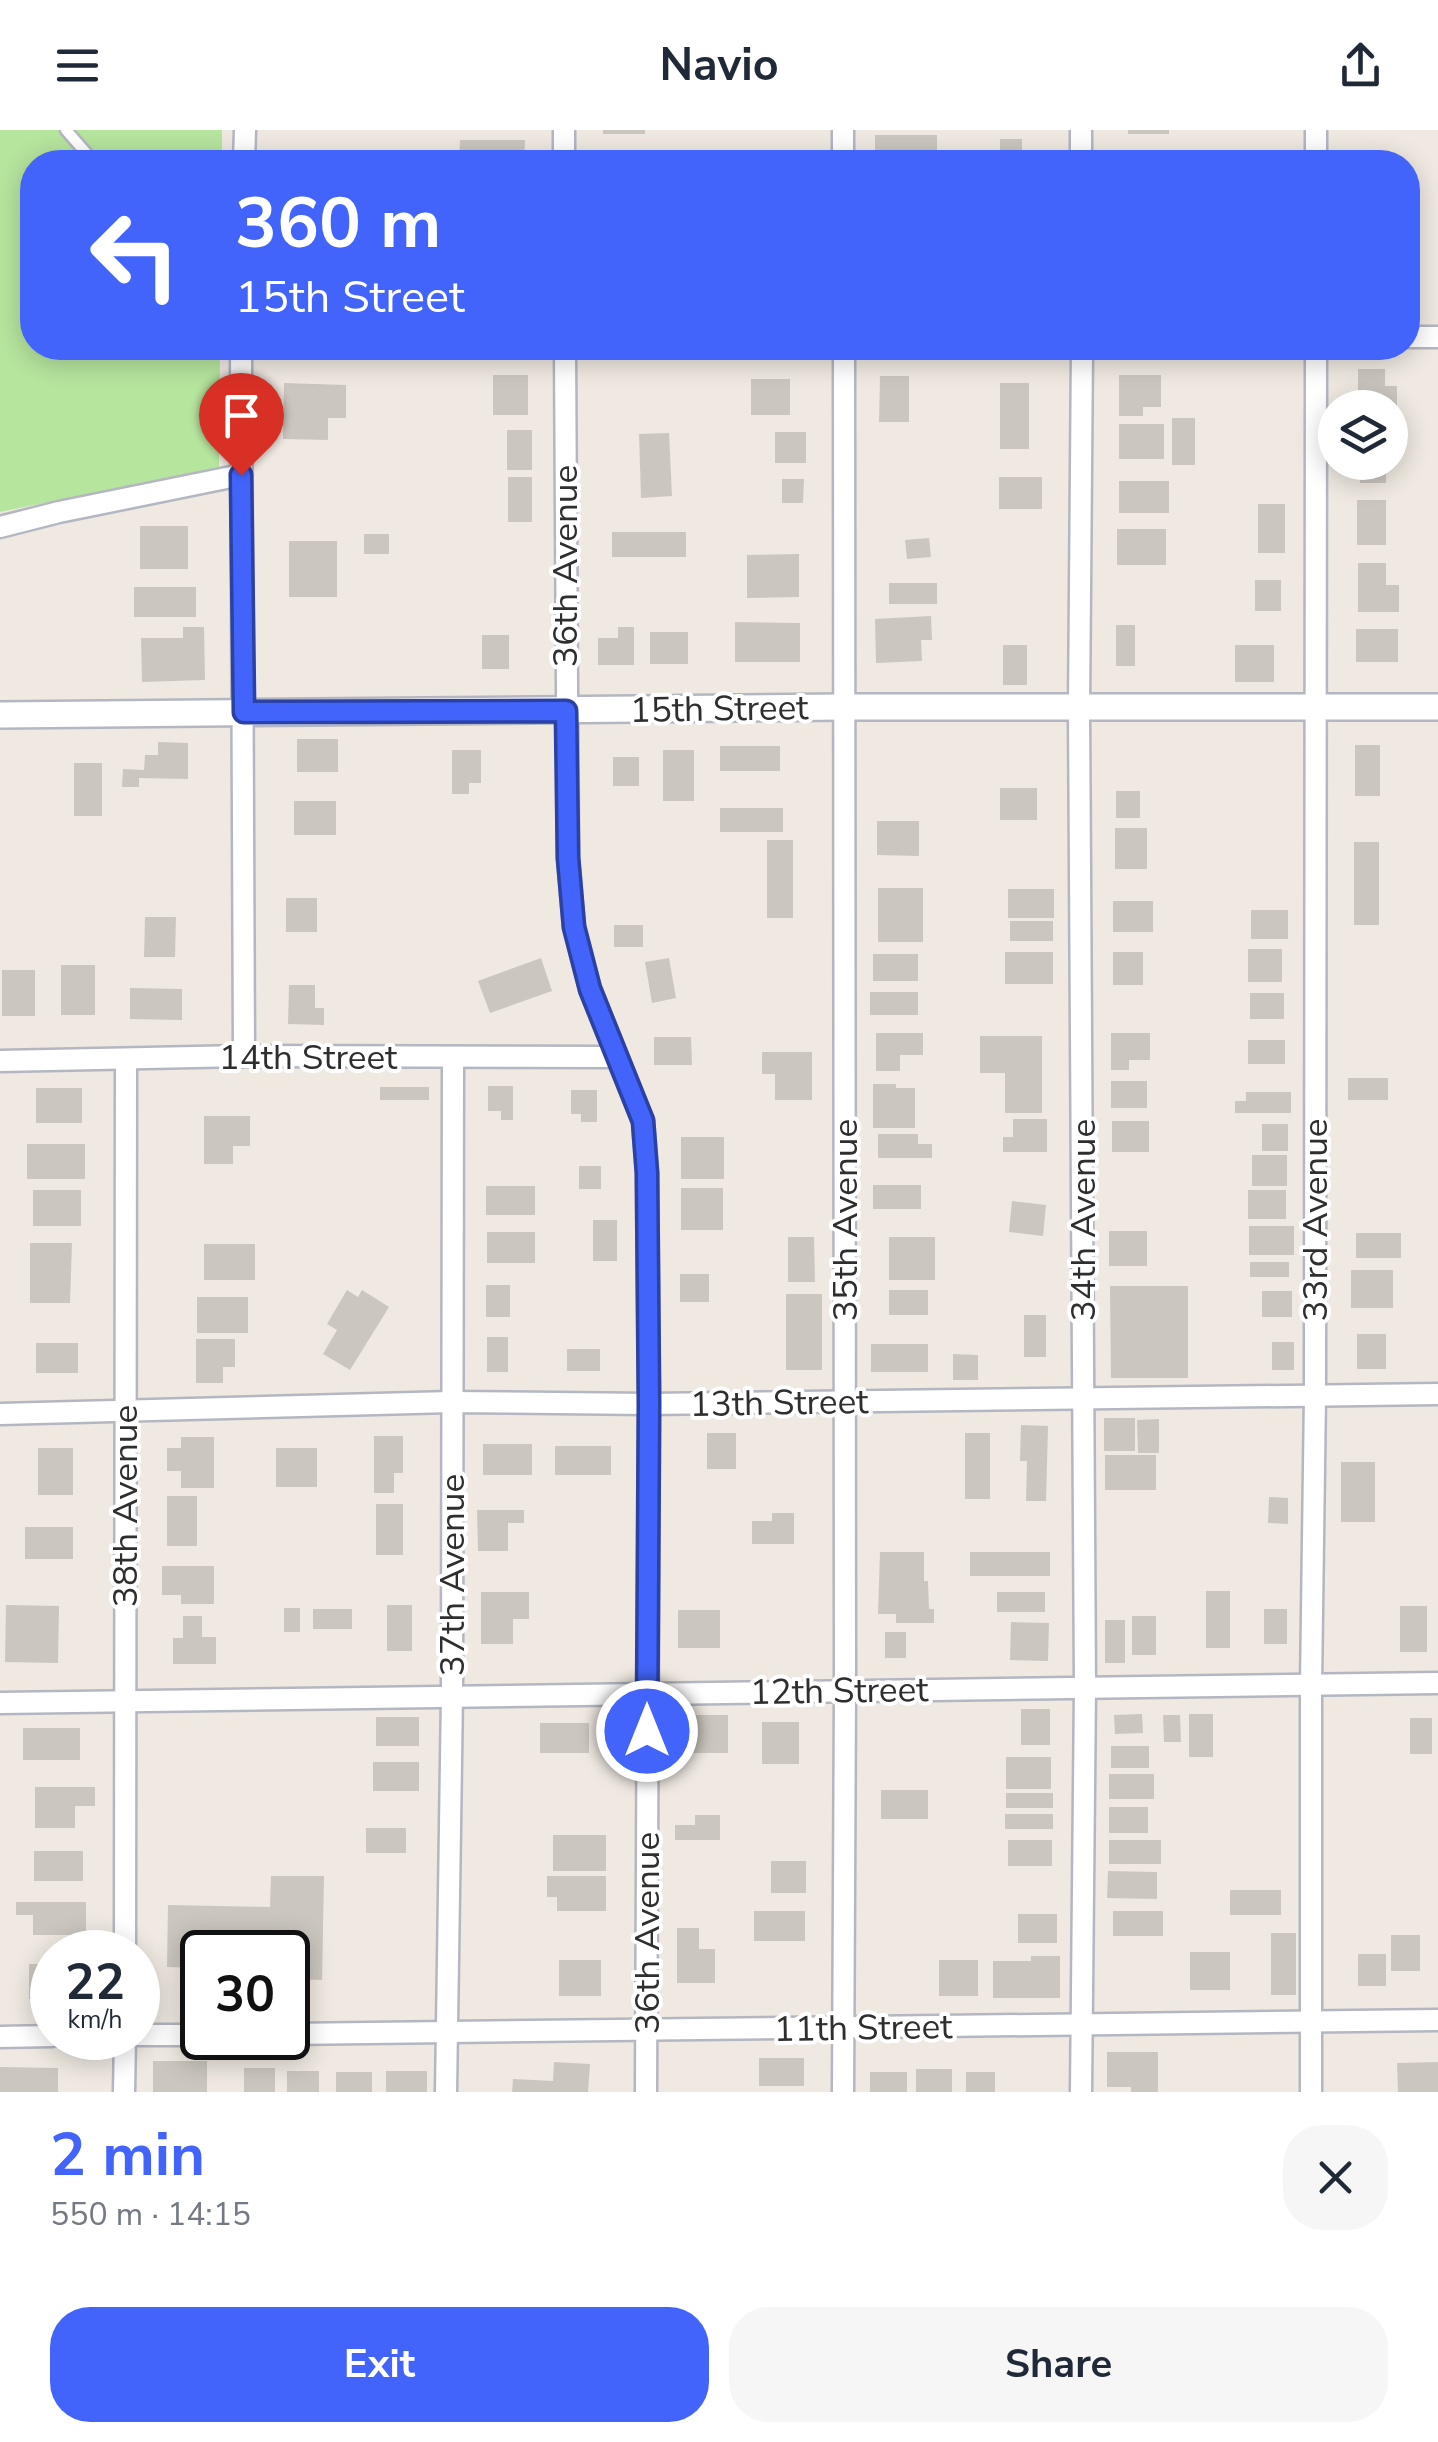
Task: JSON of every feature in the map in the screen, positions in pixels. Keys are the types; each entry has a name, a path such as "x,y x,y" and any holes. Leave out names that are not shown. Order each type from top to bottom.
{"street":[{"path":"241,360 244,1056"},
{"name":"36th Avenue","path":"565,360 568,858 574,927 590,989 643,1121 647,1173 646,2092"},
{"name":"35th Avenue","path":"843,2092 844,360"},
{"name":"34th Avenue","path":"1081,2092 1085,1687 1079,708 1082,360"},
{"name":"33rd Avenue","path":"1311,2092 1316,360"},
{"path":"0,527 241,475"},
{"name":"15th Street","path":"0,715 845,707 1438,707"},
{"name":"14th Street","path":"0,1061 244,1056 616,1058"},
{"name":"37th Avenue","path":"446,2092 452,1695 453,1058"},
{"name":"38th Avenue","path":"125,1930 126,1060"},
{"name":"13th Street","path":"0,1414 451,1402 649,1404 1438,1394"},
{"name":"12th Street","path":"0,1702 1438,1683"},
{"name":"11th Street","path":"310,2034 1438,2020"},
{"path":"0,2037 30,2036"},
{"path":"124,2060 124,2092"}],"lane":[{"path":"66,130 84,150"}],"green space":[{"path":"0,130 222,130 222,150 20,150 20,360 220,360 219,467 0,512"}],"building":[{"path":"603,130 645,130 645,134 603,134"},
{"path":"1128,130 1169,130 1169,134 1128,134"},
{"path":"875,135 937,135 937,150 875,150"},
{"path":"1000,139 1022,139 1022,150 1000,150"},
{"path":"460,140 525,140 525,150 460,150"},
{"path":"1358,369 1385,369 1385,386 1397,386 1397,390 1358,390"},
{"path":"493,375 528,375 528,415 493,415"},
{"path":"1119,375 1161,375 1161,407 1143,407 1143,416 1119,416"},
{"path":"880,376 909,376 909,422 879,422"},
{"path":"751,379 790,379 790,415 751,415"},
{"path":"284,383 346,385 346,418 328,418 328,440 283,439"},
{"path":"1000,383 1029,383 1029,449 1000,449"},
{"path":"1172,418 1195,418 1195,465 1172,465"},
{"path":"1119,424 1164,424 1164,459 1119,459"},
{"path":"507,430 532,430 532,470 507,470"},
{"path":"775,432 806,432 806,463 775,463"},
{"path":"669,433 672,496 641,498 639,434"},
{"path":"508,477 532,477 532,522 508,522"},
{"path":"999,477 1042,477 1042,509 999,509"},
{"path":"782,479 804,479 803,503 782,503"},
{"path":"1360,480 1386,480 1386,483"},
{"path":"1119,481 1169,481 1169,513 1119,513"},
{"path":"1357,500 1386,500 1386,545 1357,545"},
{"path":"1258,504 1285,504 1285,553 1258,553"},
{"path":"140,526 188,526 188,569 140,569"},
{"path":"1117,529 1166,529 1166,565 1117,565"},
{"path":"612,532 686,532 686,557 612,557"},
{"path":"364,534 389,534 389,554 364,554"},
{"path":"929,538 931,557 907,559 905,540"},
{"path":"289,541 337,541 337,597 289,597"},
{"path":"799,554 799,597 747,598 747,555"},
{"path":"1358,563 1386,563 1386,585 1399,585 1399,612 1358,612"},
{"path":"1255,580 1281,580 1281,611 1255,611"},
{"path":"889,583 937,583 937,604 889,604"},
{"path":"134,587 196,587 196,617 134,617"},
{"path":"931,616 932,640 921,640 922,661 876,663 875,619"},
{"path":"735,622 800,623 800,662 735,662"},
{"path":"1116,625 1135,625 1135,666 1116,666"},
{"path":"183,627 204,627 205,680 142,682 141,638 183,638"},
{"path":"618,627 634,627 634,665 598,665 598,638 618,638"},
{"path":"1356,629 1398,629 1398,662 1356,662"},
{"path":"650,632 688,632 688,664 650,664"},
{"path":"482,635 509,635 509,669 482,669"},
{"path":"1003,645 1027,645 1027,685 1003,685"},
{"path":"1235,645 1274,645 1274,682 1235,682"},
{"path":"297,739 338,739 338,772 297,772"},
{"path":"158,742 188,743 188,779 139,778 139,787 122,787 123,769 144,770 145,755 158,755"},
{"path":"1355,745 1380,745 1380,796 1355,796"},
{"path":"720,746 780,746 780,771 720,771"},
{"path":"452,750 481,750 481,783 469,783 469,794 452,794"},
{"path":"663,750 694,750 694,801 663,801"},
{"path":"613,757 639,757 639,786 613,786"},
{"path":"74,763 102,763 102,816 74,816"},
{"path":"1000,788 1037,788 1037,820 1000,820"},
{"path":"1116,791 1140,791 1140,818 1116,818"},
{"path":"294,801 336,801 336,835 294,835"},
{"path":"720,808 783,808 783,832 720,832"},
{"path":"877,821 919,821 919,856 877,855"},
{"path":"1115,828 1147,828 1147,869 1115,869"},
{"path":"767,840 793,840 793,918 767,918"},
{"path":"1354,842 1379,842 1379,925 1354,925"},
{"path":"878,888 923,888 923,942 878,942"},
{"path":"1008,889 1054,889 1054,918 1008,918"},
{"path":"286,898 317,898 317,932 286,932"},
{"path":"1113,901 1153,901 1153,932 1113,932"},
{"path":"1251,910 1288,910 1288,939 1251,939"},
{"path":"145,917 176,917 175,957 144,957"},
{"path":"1010,921 1053,921 1053,941 1010,941"},
{"path":"614,925 643,925 643,947 614,947"},
{"path":"1248,949 1282,949 1282,982 1248,982"},
{"path":"1005,952 1053,952 1053,984 1005,984"},
{"path":"1113,952 1143,952 1143,985 1113,985"},
{"path":"873,954 918,954 918,981 873,981"},
{"path":"541,958 552,991 490,1013 478,981"},
{"path":"669,958 676,998 652,1003 645,962"},
{"path":"61,965 95,965 95,1015 61,1015"},
{"path":"2,970 35,970 35,1016 2,1016"},
{"path":"289,985 315,985 315,1008 324,1008 324,1025 288,1024"},
{"path":"130,988 182,989 182,1020 130,1019"},
{"path":"870,992 918,992 918,1015 870,1015"},
{"path":"1250,993 1284,993 1284,1019 1250,1019"},
{"path":"876,1033 923,1033 923,1055 900,1055 900,1071 876,1071"},
{"path":"1111,1033 1150,1033 1150,1060 1129,1060 1129,1070 1111,1070"},
{"path":"980,1036 1042,1036 1042,1113 1005,1113 1005,1073 980,1073"},
{"path":"654,1037 691,1037 692,1065 654,1065"},
{"path":"1248,1040 1285,1040 1285,1064 1248,1064"},
{"path":"762,1052 812,1052 812,1100 775,1100 775,1074 762,1074"},
{"path":"1348,1078 1388,1078 1388,1100 1348,1100"},
{"path":"1111,1081 1147,1081 1147,1108 1111,1108"},
{"path":"873,1084 915,1088 915,1128 873,1128"},
{"path":"488,1086 513,1086 513,1120 501,1120 501,1111 488,1111"},
{"path":"380,1087 429,1087 429,1100 380,1100"},
{"path":"36,1088 82,1088 82,1123 36,1123"},
{"path":"571,1090 597,1090 597,1122 581,1122 581,1114 571,1114"},
{"path":"1246,1092 1291,1092 1291,1113 1235,1113 1235,1101 1246,1101"},
{"path":"204,1116 250,1116 250,1146 233,1146 233,1164 204,1164"},
{"path":"1013,1119 1047,1119 1047,1152 1003,1152 1003,1137 1013,1137"},
{"path":"1112,1121 1149,1121 1149,1152 1112,1152"},
{"path":"1262,1124 1288,1124 1288,1151 1262,1151"},
{"path":"878,1134 918,1134 918,1144 932,1144 932,1158 878,1158"},
{"path":"681,1137 724,1137 724,1179 681,1179"},
{"path":"27,1144 85,1144 85,1179 27,1179"},
{"path":"1252,1155 1287,1155 1287,1186 1252,1186"},
{"path":"579,1166 601,1166 601,1189 579,1189"},
{"path":"873,1185 921,1185 921,1209 873,1209"},
{"path":"486,1186 535,1186 535,1215 486,1215"},
{"path":"681,1188 723,1188 723,1230 681,1230"},
{"path":"33,1190 81,1190 81,1226 33,1226"},
{"path":"1248,1190 1286,1190 1286,1219 1248,1219"},
{"path":"1012,1201 1046,1205 1043,1236 1009,1232"},
{"path":"593,1220 617,1220 617,1261 593,1261"},
{"path":"1249,1226 1294,1226 1294,1255 1249,1255"},
{"path":"1109,1231 1147,1231 1147,1266 1109,1266"},
{"path":"487,1232 535,1232 535,1263 487,1263"},
{"path":"1356,1233 1401,1233 1401,1258 1356,1258"},
{"path":"788,1237 814,1237 815,1282 788,1282"},
{"path":"889,1237 935,1237 935,1280 889,1280"},
{"path":"30,1243 72,1243 70,1303 30,1303"},
{"path":"204,1244 255,1244 255,1280 204,1280"},
{"path":"1250,1262 1289,1262 1289,1277 1250,1277"},
{"path":"1351,1270 1393,1270 1393,1308 1351,1308"},
{"path":"680,1274 709,1274 709,1302 680,1302"},
{"path":"486,1285 510,1285 510,1317 486,1317"},
{"path":"1110,1286 1188,1286 1188,1378 1111,1378"},
{"path":"347,1290 358,1297 362,1290 389,1307 350,1370 323,1354 337,1330 327,1324"},
{"path":"889,1290 928,1290 928,1315 889,1315"},
{"path":"1262,1291 1292,1291 1292,1317 1262,1317"},
{"path":"786,1294 822,1294 822,1370 786,1370"},
{"path":"197,1297 248,1297 248,1333 197,1333"},
{"path":"1024,1315 1046,1315 1046,1357 1024,1357"},
{"path":"1357,1334 1386,1334 1386,1369 1357,1369"},
{"path":"487,1337 508,1337 508,1372 487,1372"},
{"path":"196,1339 235,1339 235,1367 223,1367 223,1383 196,1383"},
{"path":"1272,1342 1294,1342 1294,1370 1272,1370"},
{"path":"36,1343 78,1343 78,1373 36,1373"},
{"path":"871,1344 928,1344 928,1372 871,1372"},
{"path":"567,1349 600,1349 600,1371 567,1371"},
{"path":"953,1354 978,1355 978,1380 953,1380"},
{"path":"1104,1418 1135,1418 1135,1451 1104,1451"},
{"path":"1159,1419 1159,1453 1138,1453 1137,1420"},
{"path":"1021,1425 1048,1426 1046,1501 1026,1501 1027,1461 1020,1461"},
{"path":"707,1433 736,1433 736,1469 707,1469"},
{"path":"965,1433 990,1433 990,1499 965,1499"},
{"path":"374,1436 403,1436 403,1473 394,1473 394,1493 374,1493"},
{"path":"181,1437 214,1437 214,1488 181,1488 181,1471 167,1471 167,1448 181,1448"},
{"path":"483,1444 532,1444 532,1475 483,1475"},
{"path":"555,1446 611,1446 611,1475 555,1475"},
{"path":"38,1448 73,1448 73,1495 38,1495"},
{"path":"276,1448 317,1448 317,1487 276,1487"},
{"path":"1105,1455 1156,1455 1156,1490 1105,1490"},
{"path":"1341,1462 1375,1462 1375,1522 1341,1522"},
{"path":"167,1496 197,1496 197,1546 167,1546"},
{"path":"1269,1497 1288,1498 1288,1524 1268,1523"},
{"path":"376,1504 403,1504 403,1555 376,1555"},
{"path":"477,1510 524,1510 524,1523 508,1523 508,1551 478,1551"},
{"path":"772,1513 794,1513 794,1544 752,1544 752,1521 772,1521"},
{"path":"25,1527 73,1527 73,1559 25,1559"},
{"path":"880,1552 924,1552 924,1581 928,1581 934,1623 896,1623 896,1614 878,1614"},
{"path":"970,1552 1050,1552 1050,1576 970,1576"},
{"path":"162,1566 214,1566 214,1604 181,1604 181,1595 162,1595"},
{"path":"1206,1591 1230,1591 1230,1648 1206,1648"},
{"path":"481,1592 529,1592 529,1619 513,1619 513,1644 481,1644"},
{"path":"997,1592 1045,1592 1045,1612 997,1612"},
{"path":"6,1605 59,1606 58,1663 5,1662"},
{"path":"387,1605 412,1605 412,1651 387,1651"},
{"path":"1400,1606 1427,1606 1427,1652 1400,1652"},
{"path":"284,1608 300,1608 300,1632 284,1632"},
{"path":"313,1609 352,1609 352,1629 313,1629"},
{"path":"1264,1609 1287,1609 1287,1644 1264,1644"},
{"path":"678,1610 720,1610 720,1648 678,1648"},
{"path":"183,1616 202,1616 202,1637 216,1637 216,1664 173,1664 173,1638 183,1638"},
{"path":"1132,1616 1156,1616 1156,1655 1132,1655"},
{"path":"1105,1620 1125,1620 1125,1663 1105,1663"},
{"path":"1011,1622 1049,1623 1048,1661 1010,1660"},
{"path":"885,1632 906,1632 906,1658 885,1658"},
{"path":"1021,1709 1050,1709 1050,1745 1021,1745"},
{"path":"1142,1714 1143,1733 1115,1734 1114,1715"},
{"path":"1189,1714 1213,1714 1213,1757 1189,1757"},
{"path":"675,1715 728,1715 728,1753 675,1753"},
{"path":"1163,1715 1180,1715 1181,1742 1164,1742"},
{"path":"376,1717 419,1717 419,1746 376,1746"},
{"path":"1410,1718 1432,1718 1432,1754 1410,1754"},
{"path":"762,1722 799,1722 799,1764 762,1764"},
{"path":"540,1723 589,1723 589,1753 540,1753"},
{"path":"23,1728 80,1728 80,1760 23,1760"},
{"path":"1111,1746 1149,1746 1149,1768 1111,1768"},
{"path":"1006,1757 1051,1757 1051,1789 1006,1789"},
{"path":"373,1762 419,1762 419,1791 373,1791"},
{"path":"1109,1774 1154,1774 1154,1799 1109,1799"},
{"path":"35,1787 95,1787 95,1806 75,1806 75,1828 35,1828"},
{"path":"881,1790 928,1790 928,1819 881,1819"},
{"path":"1006,1793 1053,1793 1053,1808 1006,1808"},
{"path":"1109,1807 1148,1807 1148,1833 1109,1833"},
{"path":"1005,1814 1053,1814 1053,1829 1005,1829"},
{"path":"695,1815 720,1815 720,1840 675,1840 675,1825 695,1825"},
{"path":"366,1828 406,1828 406,1853 366,1853"},
{"path":"553,1835 606,1835 606,1871 553,1871"},
{"path":"1008,1840 1052,1840 1052,1866 1008,1866"},
{"path":"1109,1840 1161,1840 1161,1864 1109,1864"},
{"path":"34,1851 83,1851 83,1881 34,1881"},
{"path":"771,1861 806,1861 806,1893 771,1893"},
{"path":"1108,1871 1157,1872 1157,1899 1107,1898"},
{"path":"271,1876 324,1876 322,1980 310,1980 310,1930 180,1930 180,1967 167,1967 168,1905 270,1907"},
{"path":"547,1876 606,1876 606,1911 557,1911 557,1897 547,1897"},
{"path":"1230,1890 1281,1890 1281,1915 1230,1915"},
{"path":"16,1902 86,1902 86,1930 33,1930 33,1915 16,1915"},
{"path":"754,1911 805,1911 805,1941 754,1941"},
{"path":"1113,1911 1163,1911 1163,1936 1113,1936"},
{"path":"1018,1914 1057,1914 1057,1943 1018,1943"},
{"path":"677,1928 699,1928 699,1949 715,1949 715,1983 677,1983"},
{"path":"1271,1933 1296,1933 1296,1995 1271,1995"},
{"path":"1391,1935 1420,1935 1420,1971 1391,1971"},
{"path":"1190,1952 1230,1952 1230,1990 1190,1990"},
{"path":"1358,1954 1386,1954 1386,1986 1358,1986"},
{"path":"1031,1956 1060,1956 1060,1998 993,1998 993,1961 1031,1961"},
{"path":"559,1960 601,1960 601,1996 559,1996"},
{"path":"939,1960 978,1960 978,1996 939,1996"},
{"path":"1107,2052 1158,2052 1158,2092 1107,2087"},
{"path":"759,2058 804,2058 804,2086 759,2086"},
{"path":"153,2061 207,2061 207,2092 153,2092"},
{"path":"554,2062 590,2064 588,2092 512,2092 513,2079 553,2081"},
{"path":"1438,2062 1438,2092 1398,2092 1397,2063"},
{"path":"0,2067 58,2068 58,2092 0,2092"},
{"path":"244,2068 275,2068 275,2092 244,2092"},
{"path":"916,2069 952,2069 952,2092 916,2092"},
{"path":"287,2071 319,2071 319,2092 287,2092"},
{"path":"386,2071 427,2071 427,2092 386,2092"},
{"path":"336,2072 372,2072 372,2092 336,2092"},
{"path":"870,2072 907,2072 907,2092 870,2092"},
{"path":"966,2072 995,2072 995,2092 966,2092"}],"route":[{"path":"241,475 244,712 566,711 568,858 574,927 590,989 643,1121 649,1404 647,1731"}]}
